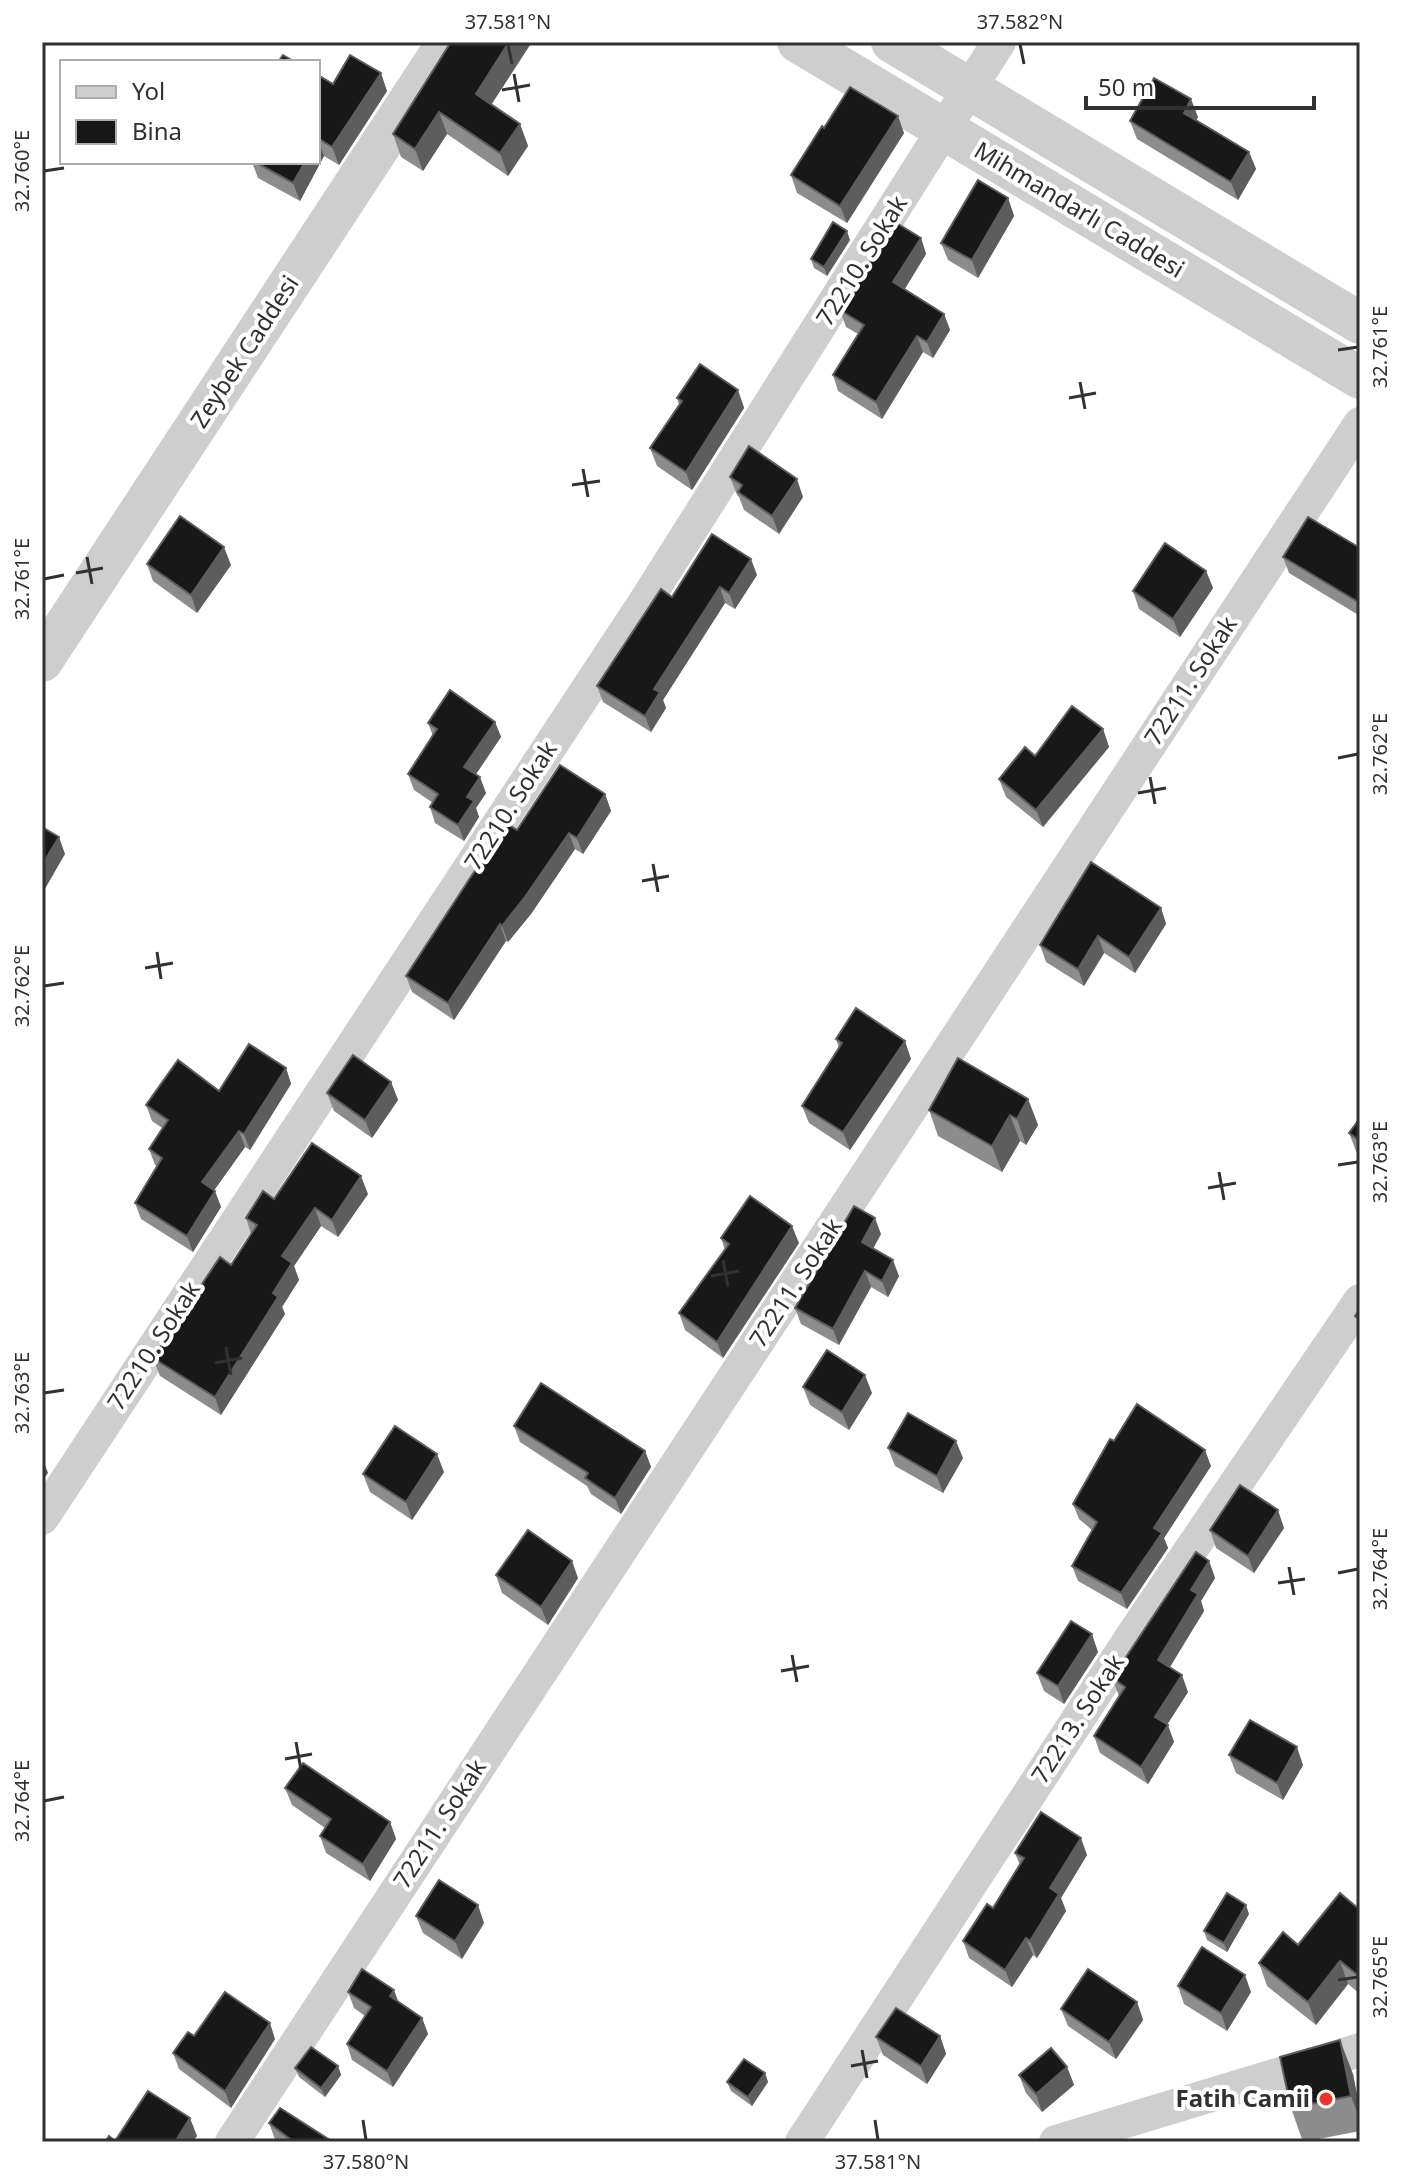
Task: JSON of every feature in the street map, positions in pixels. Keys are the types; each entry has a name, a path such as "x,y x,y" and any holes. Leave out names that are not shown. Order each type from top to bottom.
{"street":[{"name":"Zeybek Caddesi","path":"42,661 448,42"},
{"name":"Mihmandarlı Caddesi","path":"798,42 1360,378"},
{"name":"Mihmandarlı Caddesi","path":"892,42 1360,323"},
{"name":"72210. Sokak","path":"42,1518 645,602 999,42"},
{"name":"72211. Sokak","path":"232,2142 1360,424"},
{"name":"72213. Sokak","path":"802,2142 1133,1635 1360,1301"},
{"path":"1056,2142 1360,2050"}],"building":[{"path":"451,42 509,42 476,94 520,124 500,153 439,112 415,149 393,134"},
{"path":"350,55 381,73 332,147 320,139 320,76 333,84"},
{"path":"1154,78 1191,99 1184,113 1249,152 1231,182 1130,121"},
{"path":"850,87 898,116 840,206 791,175"},
{"path":"259,164 304,164 293,183"},
{"path":"978,180 1008,198 972,260 941,243"},
{"path":"833,222 847,231 824,267 811,259"},
{"path":"895,222 921,238 893,282 944,314 927,342 917,336 876,402 833,375 864,325 840,310"},
{"path":"700,364 738,390 686,472 650,448 682,401 677,398"},
{"path":"749,446 797,479 772,516 738,492 742,485 730,477"},
{"path":"180,516 224,547 191,595 147,564"},
{"path":"1308,517 1360,548 1360,603 1283,557"},
{"path":"712,534 751,559 729,593 720,587 654,689 660,692 645,716 597,686 661,589 672,597"},
{"path":"1165,543 1206,571 1173,619 1133,591"},
{"path":"450,690 495,722 464,767 480,777 467,797 474,801 458,825 430,807 438,794 408,774 437,729 428,723"},
{"path":"1072,706 1103,729 1036,810 999,779 1025,747 1035,756"},
{"path":"560,765 605,794 577,838 569,833 525,897 502,926 500,924 448,1003 406,976 506,823 517,830"},
{"path":"42,827 59,837 42,865"},
{"path":"1091,862 1161,908 1129,957 1098,936 1078,969 1040,945"},
{"path":"856,1008 905,1041 843,1132 802,1106 842,1043 836,1039"},
{"path":"249,1044 286,1068 244,1134 239,1131 202,1182 215,1191 187,1236 135,1203 162,1158 149,1149 168,1120 146,1105 178,1060 219,1091"},
{"path":"353,1055 391,1082 365,1120 327,1093"},
{"path":"958,1058 1028,1099 1017,1119 1010,1115 992,1146 929,1110"},
{"path":"1360,1118 1360,1141 1349,1133"},
{"path":"312,1143 361,1176 332,1220 315,1208 282,1256 292,1263 273,1293 278,1297 215,1397 153,1358 220,1257 231,1265 257,1225 246,1218 263,1191 274,1199"},
{"path":"750,1196 792,1226 717,1342 679,1313 729,1244 721,1238"},
{"path":"854,1206 875,1218 862,1242 893,1260 882,1281 865,1271 833,1329 795,1308"},
{"path":"827,1350 865,1375 842,1412 803,1387"},
{"path":"541,1383 645,1451 615,1498 585,1478 588,1473 514,1426"},
{"path":"1137,1404 1205,1450 1154,1528 1162,1533 1121,1593 1072,1566 1097,1522 1073,1504 1110,1439 1114,1441"},
{"path":"908,1413 956,1441 937,1476 888,1448"},
{"path":"395,1426 437,1454 406,1502 363,1474"},
{"path":"1240,1485 1278,1510 1248,1556 1210,1530"},
{"path":"528,1530 572,1561 541,1607 496,1575"},
{"path":"1196,1552 1209,1561 1191,1590 1198,1594 1158,1660 1182,1675 1155,1717 1168,1725 1141,1767 1094,1736 1125,1687 1112,1678"},
{"path":"1071,1621 1092,1634 1058,1686 1037,1673"},
{"path":"1250,1720 1297,1747 1277,1783 1229,1755"},
{"path":"303,1763 390,1822 363,1864 320,1836 331,1819 285,1788"},
{"path":"1041,1812 1081,1838 1050,1888 1059,1894 1030,1941 1026,1938 1005,1970 963,1941 987,1904 993,1908 1024,1858 1015,1853"},
{"path":"439,1880 478,1905 455,1941 416,1916"},
{"path":"1227,1893 1246,1905 1224,1943 1204,1931"},
{"path":"1340,1893 1360,1910 1360,1977 1340,1961 1308,2002 1259,1963 1283,1932 1298,1945"},
{"path":"1202,1947 1245,1975 1221,2013 1178,1986"},
{"path":"362,1969 394,1990 390,1996 422,2018 387,2071 347,2044 371,2007 348,1992"},
{"path":"1088,1969 1137,2002 1109,2042 1061,2009"},
{"path":"225,1992 270,2023 225,2091 173,2053 188,2032 194,2036"},
{"path":"896,2008 940,2036 921,2066 876,2037"},
{"path":"1340,2040 1351,2096 1291,2108 1280,2057"},
{"path":"311,2047 338,2066 321,2088 295,2068"},
{"path":"1051,2048 1067,2067 1036,2094 1019,2075"},
{"path":"744,2059 765,2073 748,2097 727,2082"},
{"path":"148,2091 190,2118 175,2142 105,2142 109,2136 115,2141"},
{"path":"280,2108 333,2142 294,2142 269,2123"}],"place":[{"name":"Fatih Camii","path":"1326,2099"}]}
